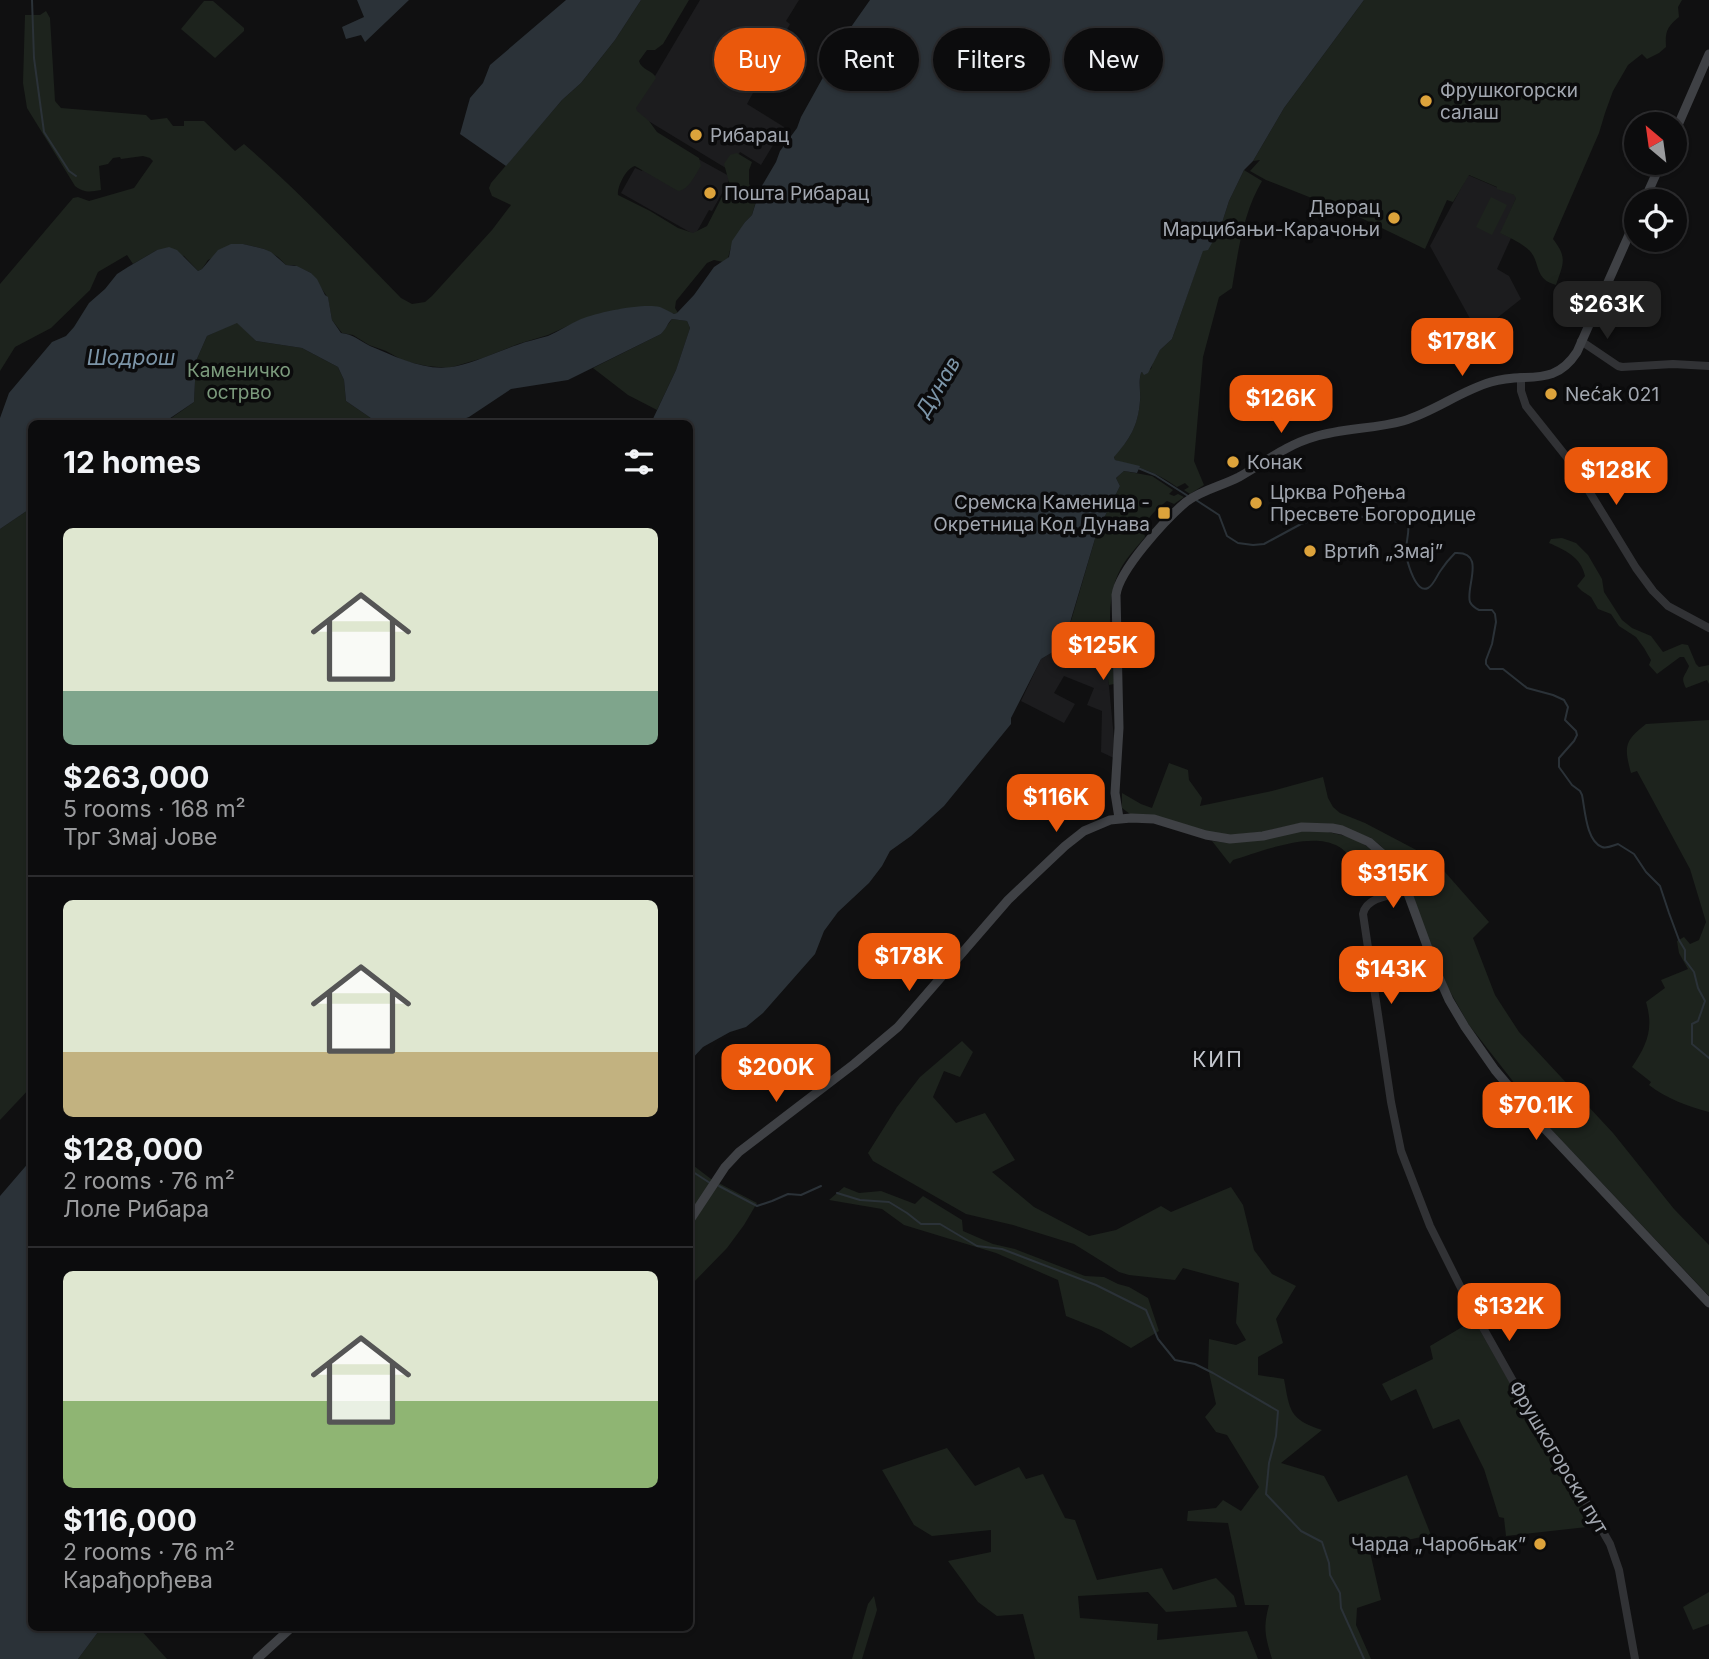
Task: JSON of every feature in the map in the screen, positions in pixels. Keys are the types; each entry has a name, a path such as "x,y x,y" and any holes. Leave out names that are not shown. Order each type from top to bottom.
{"main road":[{"path":"1684,112 1709,54"},
{"path":"1119,818 1115,793 1119,727 1116,590 1134,559 1164,524 1191,498 1240,476 1304,440 1404,421 1481,385 1503,379 1556,373 1572,359 1624,246"},
{"path":"693,1216 732,1160 747,1145 898,1027 1000,909 1059,851 1084,831 1119,818 1154,819 1206,835 1230,839 1263,836 1302,827 1323,827 1342,830 1362,839 1378,850 1398,873 1449,1000 1495,1070 1543,1127 1709,1303"},
{"path":"257,1659 288,1631"}],"street":[{"path":"1581,341 1618,366 1709,366"},
{"path":"1521,377 1521,391 1526,406 1573,465 1653,591 1668,606 1709,628"},
{"name":"Фрушкогорски пут","path":"1407,891 1369,902 1363,909 1391,1102 1401,1152 1430,1226 1464,1294 1531,1413 1610,1544 1619,1570 1635,1659"}],"shaded area":[{"path":"700,0 799,0 786,21 790,24 788,28 714,28 714,91 754,91 747,104 784,127 761,165 740,152 729,170 622,105 655,76"},
{"path":"660,138 731,177 695,235 621,193 635,168 642,171"},
{"path":"1468,175 1517,196 1501,233 1511,238 1497,269 1509,276 1521,299 1478,333 1430,246"},
{"path":"1066,638 1103,647 1116,759 1101,752 1102,711 1087,705 1094,688 1064,676 1054,693 1075,704 1064,723 1021,701 1041,659 1063,646"}],"green space":[{"path":"641,0 689,0 663,44 655,50 647,50 639,61 656,78 636,108 657,132 699,158 701,166 689,185 678,191 635,166 632,167 623,178 618,195 678,228 693,233 707,226 729,182 724,164 730,155 737,153 752,162 749,184 758,194 752,215 731,247 728,258 723,262 714,260 707,263 676,301 675,308 678,313 657,307 617,310 583,319 548,335 483,358 449,368 427,366 404,361 353,335 342,333 332,320 328,298 311,273 294,265 286,265 264,249 243,244 208,260 198,271 184,256 157,250 133,264 127,255 98,272 90,290 51,328 15,347 0,371 0,284 73,198 89,201 134,188 153,161 143,156 113,158 108,164 99,166 101,190 87,191 75,186 27,108 23,83 25,15 40,15 46,11 50,18 55,101 61,108 146,115 151,120 167,118 173,126 184,126 184,121 204,121 235,151 244,144 265,162 401,298 412,304 425,302 432,296 511,205 492,196 489,188 491,183 562,100 581,83 615,40"},
{"path":"1364,0 1682,0 1678,7 1679,17 1668,30 1666,47 1647,59 1642,54 1628,65 1613,91 1599,133 1553,239 1561,251 1563,261 1556,285 1544,279 1530,251 1500,233 1516,198 1514,195 1469,175 1453,202 1447,200 1425,249 1357,216 1250,171 1260,160 1253,161 1284,108"},
{"path":"204,1 213,1 244,28 215,58 181,29"},
{"path":"1244,170 1262,181 1246,219 1232,288 1219,297 1203,357 1194,461 1204,485 1190,494 1184,490 1189,487 1185,483 1177,487 1154,474 1115,460 1114,456 1125,444 1135,425 1139,410 1141,373 1151,369 1160,350 1172,339 1203,250 1220,229 1229,201"},
{"path":"1491,197 1507,205 1492,235 1476,227"},
{"path":"672,319 687,321 690,328 676,370 657,410 628,395 593,368 661,334"},
{"name":"Каменичко острво","path":"237,322 256,341 302,348 338,367 344,380 346,401 374,420 169,420 194,402 196,361 207,336"},
{"path":"1124,471 1152,476 1173,490 1169,494 1184,497 1174,504 1167,501 1150,516 1145,526 1145,537 1123,564 1115,581 1110,609 1114,684 1109,685 1103,647 1066,638 1097,532 1120,486 1116,478"},
{"path":"28,510 28,1090 0,1120 0,529"},
{"path":"1562,538 1576,543 1588,555 1602,579 1604,592 1622,620 1632,628 1651,636 1663,652 1682,644 1688,645 1699,667 1709,665 1709,684 1707,680 1686,688 1683,679 1689,666 1684,657 1680,657 1657,674 1649,665 1651,660 1636,637 1619,626 1611,614 1598,609 1591,597 1577,586 1585,576 1580,564 1549,543 1551,539"},
{"path":"1709,720 1709,1112 1685,1105 1663,1094 1649,1085 1651,1082 1632,1067 1648,1036 1646,1002 1665,988 1661,980 1688,969 1679,953 1677,941 1684,937 1690,944 1699,940 1706,922 1690,869 1637,771 1631,773 1627,751 1633,735 1646,724"},
{"path":"1169,763 1188,770 1189,780 1202,798 1200,806 1323,777 1328,798 1340,813 1365,823 1437,863 1489,922 1473,938 1495,995 1519,1032 1613,1133 1674,1209 1709,1245 1709,1296 1547,1125 1469,1025 1439,972 1406,876 1381,846 1371,838 1331,824 1301,823 1263,832 1230,835 1130,814 1122,808 1122,793 1152,808"},
{"path":"1312,830 1353,839 1372,850 1398,882 1394,891 1376,895 1371,887 1375,873 1374,863 1363,859 1353,863 1344,850 1331,843 1298,842 1233,860 1230,864 1212,841 1229,843"},
{"path":"962,1041 973,1052 960,1077 944,1071 933,1097 956,1123 985,1113 1015,1160 992,1172 1034,1207 1089,1236 1116,1230 1161,1206 1171,1212 1231,1187 1243,1205 1254,1250 1272,1274 1296,1286 1276,1319 1283,1343 1258,1357 1258,1375 1284,1379 1293,1412 1303,1422 1322,1430 1281,1463 1324,1476 1338,1502 1407,1475 1431,1535 1388,1544 1370,1552 1381,1600 1357,1608 1356,1625 1371,1659 1272,1659 1266,1632 1269,1605 1245,1605 1228,1523 1187,1521 1188,1511 1216,1508 1223,1500 1241,1511 1259,1487 1227,1435 1216,1432 1205,1417 1216,1404 1208,1368 1209,1339 1236,1345 1246,1340 1236,1323 1239,1283 1183,1268 1175,1280 1119,1272 1074,1244 966,1214 873,1161 868,1153 897,1107 920,1077"},
{"path":"693,1165 711,1179 757,1203 727,1248 693,1283"},
{"path":"844,1187 859,1193 881,1191 915,1204 923,1196 962,1220 963,1231 1085,1276 1104,1277 1129,1287 1148,1298 1159,1331 1131,1348 1101,1330 1066,1316 1058,1280 996,1253 904,1225 882,1209 829,1200"},
{"path":"1474,1320 1596,1526 1506,1536 1504,1518 1499,1517 1484,1469 1459,1419 1433,1429 1416,1389 1391,1401 1382,1384 1433,1359 1430,1346"},
{"path":"947,1448 975,1486 1019,1467 1026,1479 1043,1474 1065,1518 1075,1520 1097,1580 1162,1568 1173,1590 1216,1578 1234,1596 1237,1607 1166,1612 1148,1592 1078,1596 1080,1618 1158,1624 1157,1640 1247,1631 1258,1659 1035,1659 1023,1614 997,1616 978,1602 948,1561 991,1552 991,1530 932,1536 914,1525 882,1470"},
{"path":"1709,1592 1709,1624 1693,1630 1683,1607"},
{"path":"874,1596 877,1610 862,1659 852,1659 868,1604"},
{"path":"99,1631 142,1631 167,1659 78,1659"}],"water":[{"path":"357,0 409,0 365,42 361,35 346,39 342,27 364,17"},
{"path":"566,0 641,0 615,40 581,83 562,100 506,166 460,134 470,98 483,83 490,65"},
{"path":"870,0 1364,0 1284,108 1253,161 1244,170 1229,201 1220,229 1208,250 1203,251 1172,339 1160,350 1148,373 1141,373 1139,410 1135,425 1129,438 1114,457 1115,460 1140,466 1137,473 1124,471 1116,478 1120,486 1097,532 1063,646 1041,659 1011,718 1011,724 944,806 890,851 869,883 838,912 824,931 815,954 763,1013 746,1027 730,1032 703,1047 693,1058 693,420 652,420 676,370 690,328 687,321 672,319 661,334 568,380 511,389 461,420 374,420 346,401 344,380 338,367 302,348 256,341 237,323 207,336 196,361 194,402 167,420 28,420 28,510 0,529 0,418 9,393 52,342 66,336 89,303 117,274 157,250 169,247 177,250 198,271 218,250 231,244 243,244 271,252 286,265 297,266 317,279 328,297 332,320 341,333 423,366 446,368 472,362 548,336 581,319 609,311 652,306 677,313 714,267 729,257 732,241 752,215 760,189 780,151 797,128 819,85 819,91 919,91 919,28 850,28"},
{"path":"28,1163 28,1631 99,1631 78,1659 0,1659 0,1196"}],"waterway":[{"path":"32,0 34,58 44,132 69,171 76,176"},
{"path":"1138,468 1155,475 1188,496"},
{"path":"1196,500 1219,515 1227,536 1238,543 1253,545 1264,544 1301,524 1337,512 1408,523 1406,555 1416,583 1424,589 1432,585 1455,553 1465,554 1470,558 1473,572 1470,602 1479,610 1492,610 1495,614 1496,622 1486,664 1490,669 1503,669 1527,688 1564,700 1568,707 1565,720 1577,735 1559,758 1559,767 1582,795 1589,832 1597,844 1604,847 1618,844 1634,854 1660,886 1685,950 1685,960 1694,972 1705,1001 1698,1021 1692,1024 1692,1044 1709,1058"},
{"path":"693,1172 710,1183"},
{"path":"719,1186 757,1206 788,1194 801,1195 821,1186"},
{"path":"837,1193 860,1200 889,1202 921,1224 940,1224 977,1246 1002,1249 1096,1285 1146,1310 1158,1339 1175,1360 1195,1364 1278,1411 1266,1494 1301,1531 1322,1542 1330,1575 1340,1593 1341,1608 1364,1659"}],"place":[{"name":"Фрушкогорски салаш","path":"1426,101"},
{"name":"Рибарац","path":"696,135"},
{"name":"Пошта Рибарац","path":"710,193"},
{"name":"Дворац Марцибањи-Карачоњи","path":"1394,218"},
{"name":"Nećak 021","path":"1551,394"},
{"name":"Конак","path":"1233,462"},
{"name":"Црква Рођења Пресвете Богородице","path":"1256,503"},
{"name":"Сремска Каменица - Окретница Код Дунава","path":"1164,513"},
{"name":"Вртић „Змај”","path":"1310,551"},
{"name":"Чарда „Чаробњак”","path":"1540,1544"}],"district":[{"name":"КИП","path":"1218,1060"}],"water label":[{"name":"Шодрош","path":"131,358"},
{"name":"Дунав","path":"938,387"}]}
